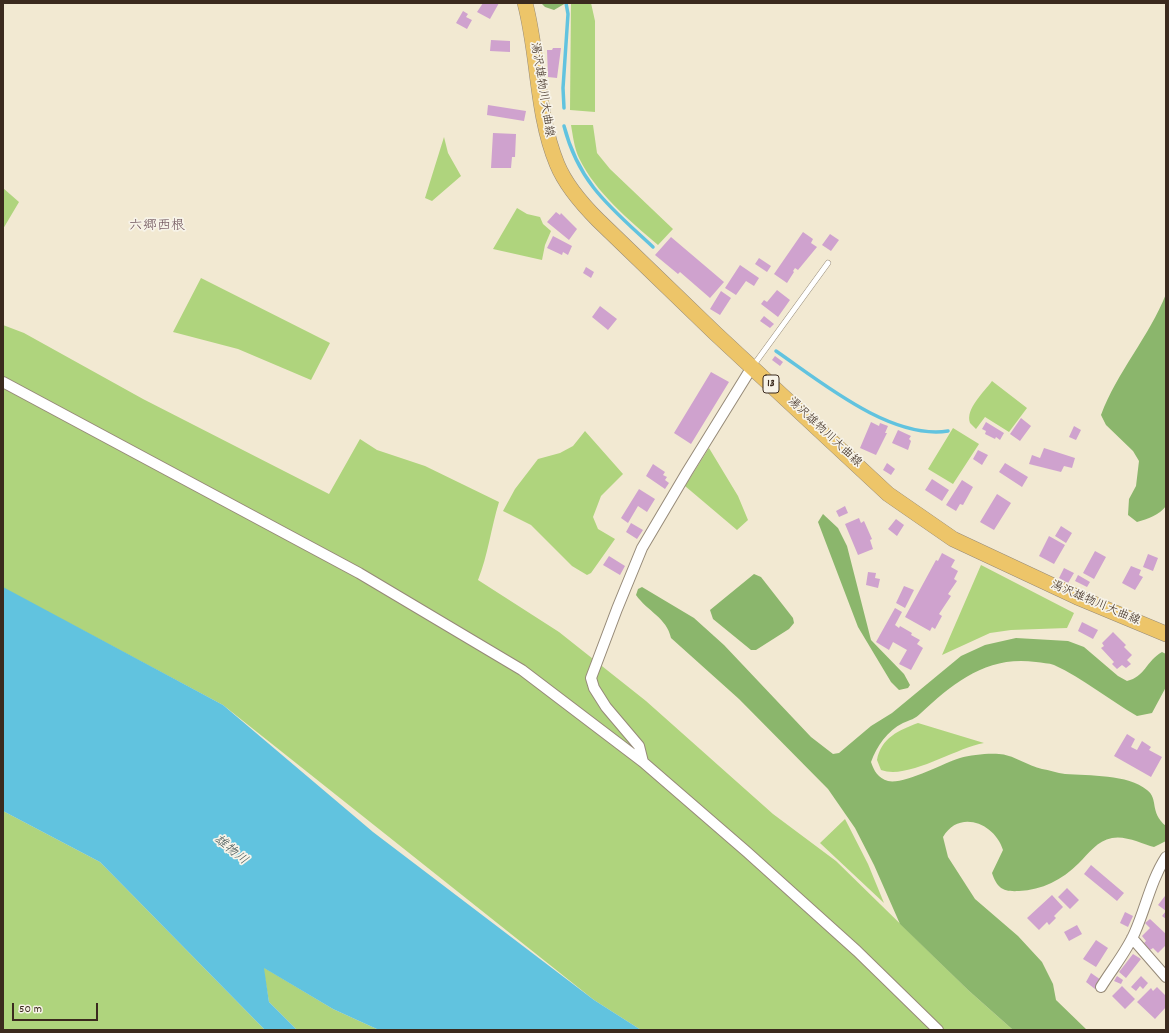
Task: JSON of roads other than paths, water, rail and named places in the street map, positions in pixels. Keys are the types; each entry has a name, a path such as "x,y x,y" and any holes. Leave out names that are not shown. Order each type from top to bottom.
{"main road":[{"name":"湯沢雄物川大曲線","path":"525,3 530,23 544,116 550,145 557,165 566,182 582,204 598,220 888,494 953,539 1077,597 1166,634"}],"street":[{"path":"643,762 638,746 606,707 594,688 591,678 617,608 642,548 752,367"},
{"path":"3,382 359,573 522,670 643,762 801,899 938,1030"},
{"path":"1101,987 1132,938 1159,869 1166,857"},
{"path":"1132,938 1166,976"}],"lane":[{"path":"752,367 828,263"}],"water":[{"name":"雄物川","path":"3,587 223,705 373,832 594,1000 641,1030 379,1030 333,1009 264,968 269,1002 297,1030 265,1030 100,862 3,811"}],"waterway":[{"path":"564,108 563,88 568,14 566,3"},
{"path":"564,126 570,146 578,164 598,194 623,220 653,247"},
{"path":"776,351 835,392 880,418 903,427 926,431 948,431"}],"district":[{"name":"六郷西根","path":"157,227"}]}
